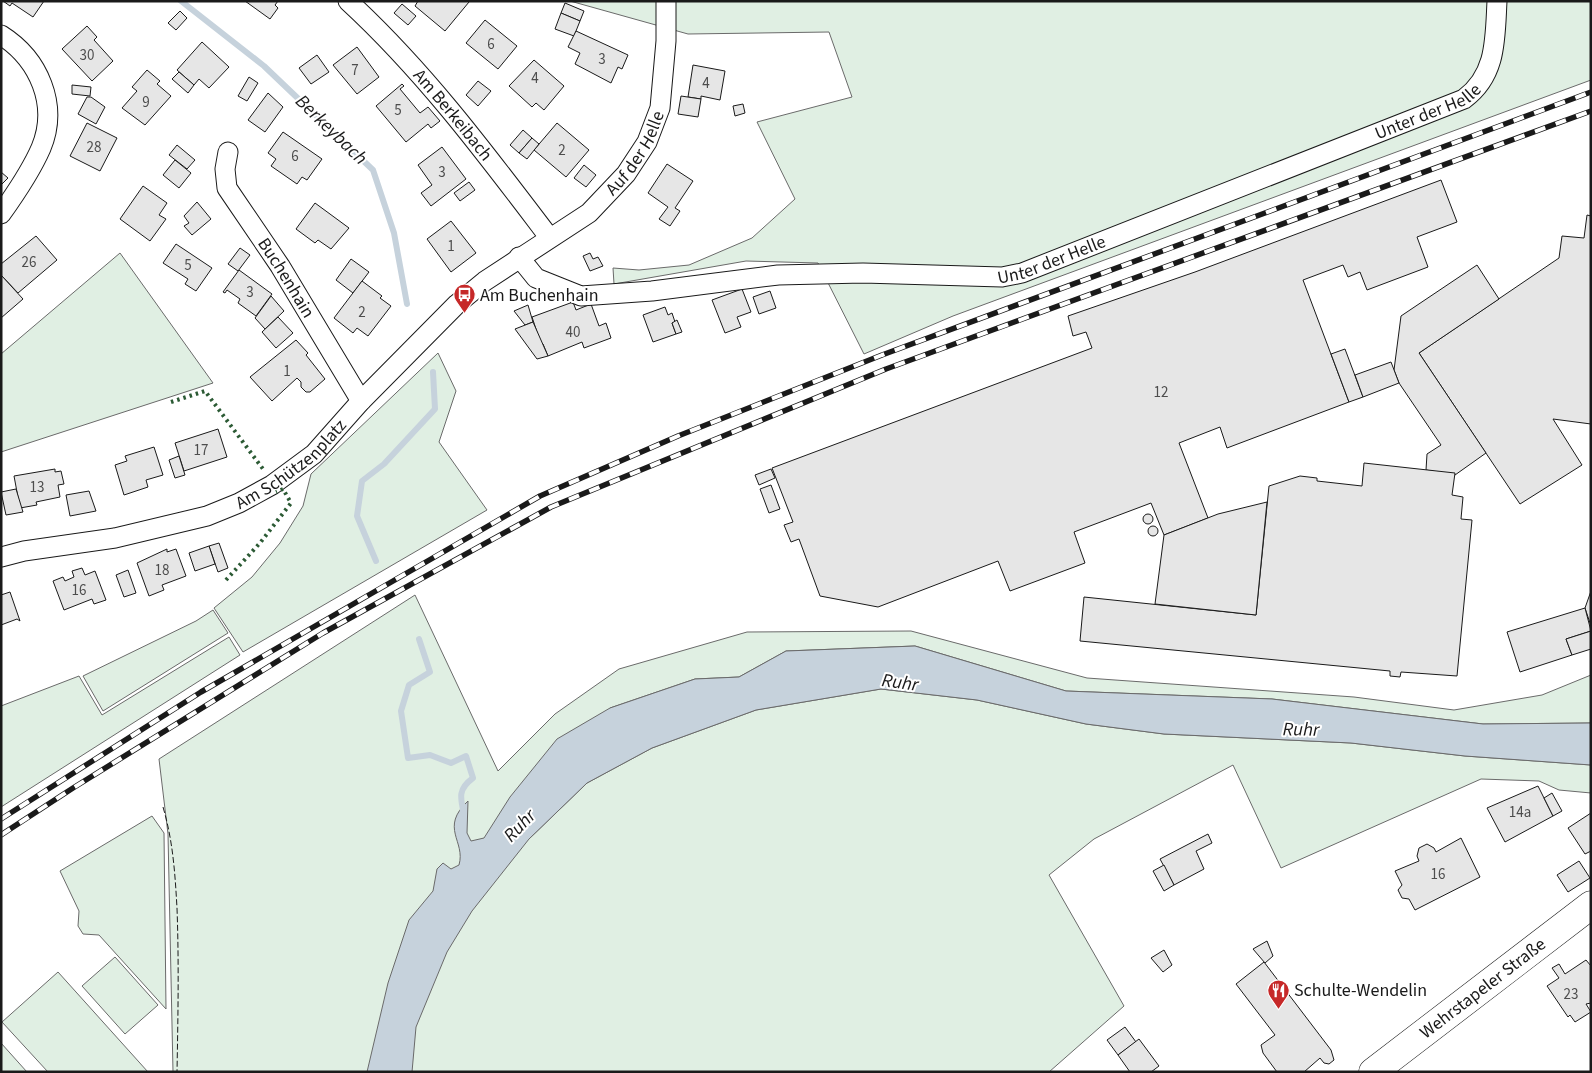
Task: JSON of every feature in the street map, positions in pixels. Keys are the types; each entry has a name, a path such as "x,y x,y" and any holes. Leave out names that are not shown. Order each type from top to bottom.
{"main road":[{"name":"Wehrstapeler Straße","path":"1373,1072 1591,905"}],"street":[{"name":"Am Berkeibach","path":"348,1 385,35 432,86 549,237"},
{"name":"Auf der Helle","path":"519,257 588,213 626,174 647,142 660,108 663,88 666,1"},
{"name":"Unter der Helle","path":"519,257 536,278 581,296 652,291 778,274 863,273 1002,277 1022,273 1464,98 1478,86 1490,66 1498,27 1497,1"},
{"path":"1,35 26,55 33,64 39,76 47,105 42,146 28,174 1,214"},
{"name":"Buchenhain","path":"228,152 225,169 227,188 280,266 360,401"},
{"name":"Am Schützenplatz","path":"1,557 24,551 115,538 184,523 239,503 272,485 314,454 360,401 457,304 519,257"}],"green space":[{"path":"570,1 1490,1 1492,25 1474,87 1004,285 1480,89 1504,1 1591,1 1591,80 953,316 864,354 818,263 746,261 614,284 613,268 639,270 689,265 752,238 795,199 757,122 852,97 829,32 688,34"},
{"path":"120,253 213,383 1,452 1,354"},
{"path":"438,353 456,391 439,442 487,510 243,652 214,608 252,577 280,543 303,506 311,474"},
{"path":"415,595 498,771 555,714 619,669 747,632 911,631 1087,678 1354,697 1454,710 1542,695 1591,675 1591,723 1483,724 1272,699 1066,691 915,646 786,651 739,677 695,679 610,708 530,838 587,783 652,748 756,710 881,689 977,700 1086,724 1164,734 1351,743 1465,756 1591,765 1591,793 1559,790 1539,781 1481,779 1281,868 1233,765 1094,839 1049,875 1124,1006 1049,1072 173,1072 168,834 159,759"},
{"path":"213,610 228,633 103,711 83,676 196,621"},
{"path":"229,637 240,655 1,807 1,706 79,676 102,715"},
{"path":"152,816 164,833 166,1009 99,935 83,934 78,926 79,911 60,871"},
{"path":"115,957 158,1005 125,1034 82,986"},
{"path":"58,972 148,1072 48,1072 2,1022"},
{"path":"1,1043 27,1072 1,1072"}],"water":[{"name":"Ruhr","path":"915,646 1066,691 1272,699 1483,724 1591,723 1591,765 1465,756 1351,743 1164,734 1086,724 977,700 881,689 756,710 652,748 587,783 529,839 472,911 447,952 416,1027 412,1072 367,1072 388,983 409,920 433,891 437,869 443,863 451,869 459,865 460,856 454,827 455,819 468,801 467,833 471,841 484,838 510,797 557,739 610,708 695,679 739,677 786,651"}],"building":[{"path":"3,1 44,1 33,17 12,3 10,6"},
{"path":"245,1 278,1 275,5 278,8 270,19"},
{"path":"418,1 469,2 445,31 415,6"},
{"path":"565,3 584,11 580,21 561,13"},
{"path":"402,4 416,16 408,25 394,13"},
{"path":"180,11 187,18 176,30 168,23"},
{"path":"561,13 580,21 574,36 555,29"},
{"path":"485,20 517,46 498,69 466,43"},
{"path":"87,26 97,37 94,40 113,61 92,81 62,49"},
{"path":"576,31 628,55 622,69 618,67 611,83 575,64 580,53 568,47"},
{"path":"202,42 229,67 209,88 199,79 194,85 177,70"},
{"path":"357,47 379,77 357,94 333,65"},
{"path":"317,55 329,72 311,84 299,68"},
{"path":"534,60 564,86 544,110 536,103 532,107 509,86"},
{"path":"693,65 725,71 720,100 701,96 701,99 688,97"},
{"path":"147,70 160,81 157,84 171,96 145,125 122,108 137,91 132,87"},
{"path":"179,72 194,85 188,93 172,79"},
{"path":"249,77 258,83 247,101 238,96"},
{"path":"478,81 491,91 478,106 466,95"},
{"path":"402,84 404,86 400,89 420,113 428,107 440,121 431,128 428,124 406,142 376,106"},
{"path":"72,85 91,87 90,96 72,94"},
{"path":"268,93 283,107 265,132 248,120"},
{"path":"681,96 701,99 698,117 678,114"},
{"path":"87,97 91,97 105,107 96,124 78,114"},
{"path":"743,104 745,113 735,116 733,106"},
{"path":"87,123 117,138 100,171 70,156"},
{"path":"557,123 589,150 566,177 534,150"},
{"path":"523,130 532,138 519,153 510,145"},
{"path":"283,132 322,159 307,180 302,177 297,184 271,166 276,159 268,153"},
{"path":"532,138 539,144 527,159 519,153"},
{"path":"177,145 195,160 187,169 169,155"},
{"path":"442,147 466,179 431,206 421,193 432,185 418,165"},
{"path":"175,160 191,173 179,188 163,175"},
{"path":"667,164 693,181 675,208 680,211 670,226 659,219 668,207 648,193"},
{"path":"584,165 596,175 586,187 574,178"},
{"path":"1,172 8,178 1,185"},
{"path":"1441,180 1457,222 1417,237 1428,267 1367,290 1360,272 1348,277 1343,265 1303,280 1349,402 1227,448 1220,427 1179,443 1208,518 1164,535 1151,503 1074,532 1085,563 1010,591 998,561 878,607 820,596 799,539 791,542 784,525 793,522 772,468 1092,348 1086,332 1073,336 1068,316 1195,272"},
{"path":"469,182 475,190 460,201 454,193"},
{"path":"143,186 167,203 159,215 166,219 150,241 120,219"},
{"path":"197,202 211,219 192,235 184,226 189,223 184,216"},
{"path":"315,203 349,228 331,249 318,240 315,243 296,229"},
{"path":"1587,215 1591,216 1591,424 1553,419 1582,465 1520,504 1419,353 1559,258 1562,236 1584,238"},
{"path":"451,221 476,253 451,272 427,239"},
{"path":"36,236 57,260 18,293 1,275 1,264"},
{"path":"176,244 212,268 196,291 185,284 188,279 163,263"},
{"path":"240,248 250,255 238,271 228,264"},
{"path":"590,253 593,259 598,257 603,266 590,271 583,256"},
{"path":"351,259 369,272 353,293 336,280"},
{"path":"1477,265 1499,299 1419,353 1486,453 1455,475 1426,470 1427,454 1441,445 1399,383 1394,370 1401,316"},
{"path":"239,270 272,294 256,316 238,303 240,299 227,290 225,293 223,292"},
{"path":"1,275 23,299 1,318"},
{"path":"362,281 382,296 380,298 391,306 368,336 357,328 353,333 334,318"},
{"path":"742,289 751,312 737,317 741,327 725,333 712,300"},
{"path":"770,291 776,308 759,314 753,297"},
{"path":"271,296 284,311 265,329 255,318"},
{"path":"573,302 576,310 591,304 599,326 606,323 611,338 584,348 582,342 548,356 543,344 541,344 532,317"},
{"path":"528,305 533,322 525,325 514,311"},
{"path":"665,307 668,315 672,313 675,322 672,323 676,334 653,342 643,315"},
{"path":"278,317 293,333 276,348 262,332"},
{"path":"677,320 682,332 676,334 672,323"},
{"path":"533,322 548,356 537,359 515,329"},
{"path":"296,340 308,353 306,355 325,379 310,392 306,392 301,387 301,382 297,378 272,401 250,377"},
{"path":"1345,349 1363,397 1349,402 1331,354"},
{"path":"1391,362 1399,383 1363,397 1355,375"},
{"path":"218,429 227,457 184,471 175,443"},
{"path":"154,447 163,475 146,480 148,487 124,495 115,465 127,461 125,456"},
{"path":"179,456 185,475 175,478 169,460"},
{"path":"1364,463 1455,473 1452,495 1463,497 1461,519 1472,520 1457,676 1401,672 1400,677 1390,676 1390,671 1080,641 1084,597 1256,615 1269,486 1300,476 1317,478 1317,481 1362,486"},
{"path":"55,469 55,472 61,471 64,484 58,485 60,497 36,502 37,505 20,508 14,476"},
{"path":"771,469 775,478 759,485 755,475"},
{"path":"771,485 780,509 769,513 760,489"},
{"path":"16,489 23,512 6,515 1,492"},
{"path":"89,491 96,511 70,516 66,495"},
{"path":"1267,502 1256,615 1155,604 1164,535 1218,514"},
{"path":"1146,514 1150,514 1153,519 1152,523 1146,524 1143,521 1143,517"},
{"path":"1151,526 1155,526 1158,531 1157,535 1151,536 1148,533 1148,529"},
{"path":"219,543 228,568 218,572 209,546"},
{"path":"209,546 215,564 195,571 189,553"},
{"path":"167,549 167,552 176,549 186,576 162,585 164,590 149,596 137,563"},
{"path":"82,568 85,575 95,571 106,600 94,604 92,599 64,610 53,581 63,577 65,581 74,577 72,571"},
{"path":"128,570 136,593 124,597 116,575"},
{"path":"1591,591 1591,626 1585,608"},
{"path":"10,592 20,621 17,619 1,625 1,595"},
{"path":"1585,608 1591,631 1566,639 1572,655 1520,672 1507,632"},
{"path":"1591,631 1591,649 1572,655 1566,639"},
{"path":"1538,786 1553,816 1505,842 1487,808"},
{"path":"1552,793 1562,811 1553,816 1544,798"},
{"path":"1591,813 1591,851 1585,854 1568,828"},
{"path":"1208,834 1212,843 1196,851 1204,869 1174,885 1160,859"},
{"path":"1461,838 1480,877 1415,910 1409,899 1402,898 1398,890 1402,885 1395,871 1419,861 1417,856 1419,848 1427,844 1434,848 1436,852"},
{"path":"1579,861 1590,878 1568,892 1557,875"},
{"path":"1164,865 1174,885 1164,891 1153,871"},
{"path":"1267,941 1273,956 1265,963 1253,949"},
{"path":"1164,950 1172,965 1163,972 1151,958"},
{"path":"1586,960 1591,966 1591,1003 1586,1004 1591,1012 1575,1022 1570,1015 1568,1017 1547,986 1559,978 1552,968 1559,964 1565,974"},
{"name":"Schulte-Wendelin","path":"1264,962 1331,1050 1334,1060 1329,1064 1324,1063 1320,1058 1304,1072 1277,1072 1263,1053 1261,1045 1275,1035 1236,984"},
{"path":"1125,1027 1136,1042 1118,1055 1107,1040"},
{"path":"1139,1039 1159,1066 1151,1072 1130,1072 1118,1055"}],"waterway":[{"name":"Berkeybach","path":"181,1 264,66 373,170 394,233 407,304"},
{"name":"Berkeybach","path":"376,561 357,516 362,481 384,464 435,409 433,372"},
{"name":"Berkeybach","path":"419,639 430,672 409,685 401,711 408,758 430,755 451,763 466,756 473,778 468,782 461,794 464,814"}],"railway":[{"path":"1,819 201,692 540,496 678,436 882,355 1591,92"},
{"path":"1,835 73,788 323,633 551,507 886,369 1591,111"}],"hedge":[{"path":"171,402 205,391 263,469"},
{"path":"226,580 260,543 291,503 283,489 276,492"}],"fence":[{"path":"163,807 171,845 177,908 177,1072"}],"place":[{"name":"Am Buchenhain","path":"464,314"},
{"name":"Schulte-Wendelin","path":"1278,1009"}]}
